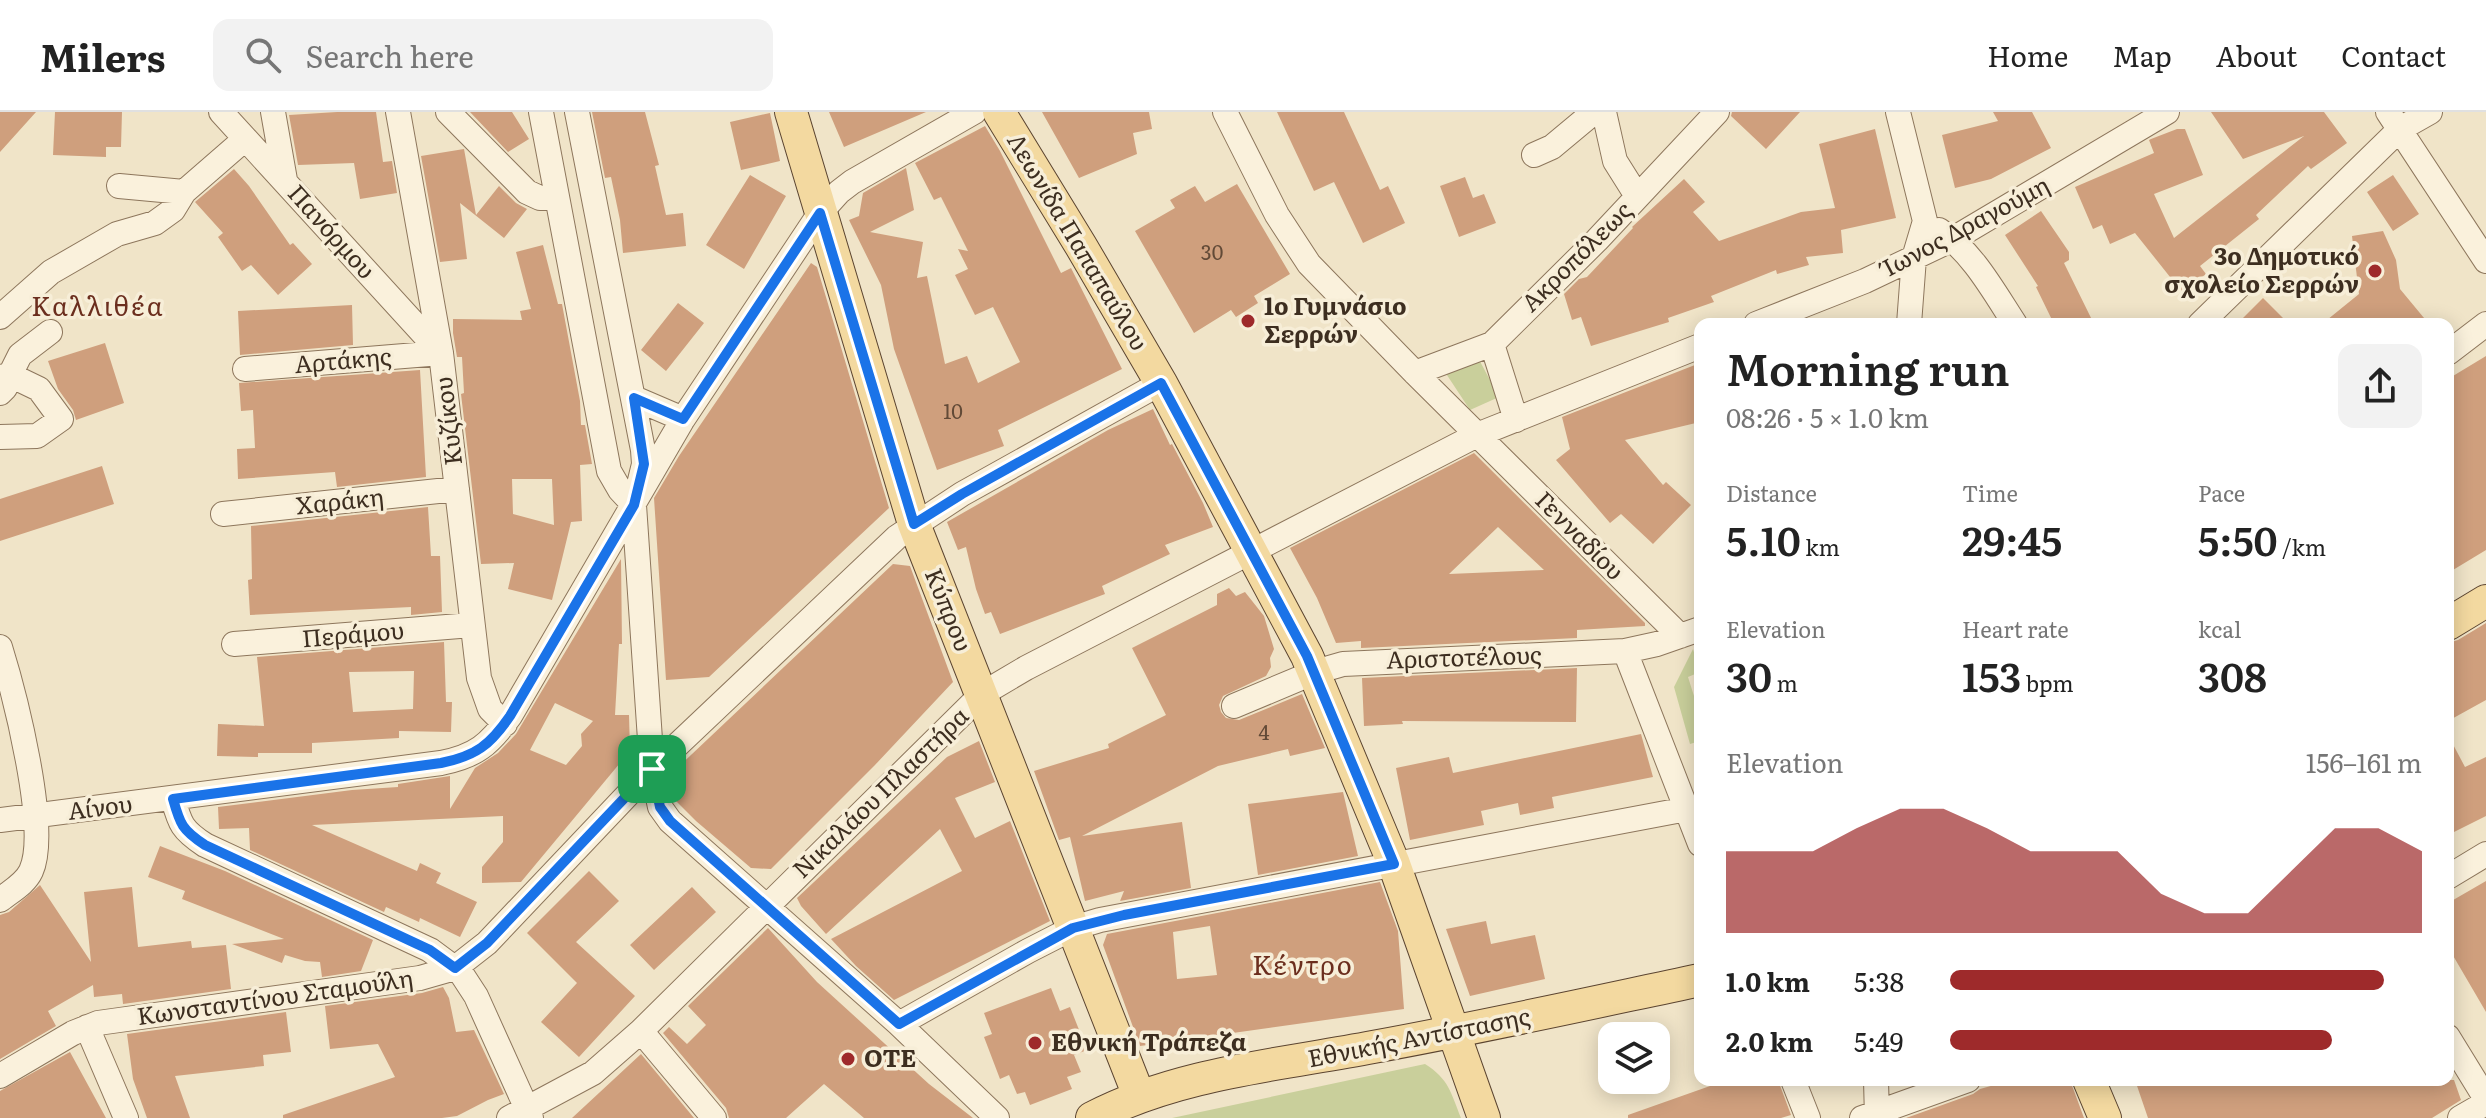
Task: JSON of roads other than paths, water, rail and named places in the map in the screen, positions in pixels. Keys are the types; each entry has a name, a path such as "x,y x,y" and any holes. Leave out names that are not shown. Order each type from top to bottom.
{"main road":[{"name":"Κύπρου","path":"791,112 914,524 1142,1107"},
{"name":"Λεωνίδα Παπαπαύλου","path":"999,112 1161,383 1315,672 1394,864 1484,1118"},
{"path":"2454,620 2486,601"},
{"name":"Εθνικής Αντίστασης","path":"1092,1118 1142,1107 1200,1079 1453,1032 1694,981"},
{"path":"2092,1086 2105,1118"}],"street":[{"name":"Πανόρμου","path":"221,112 441,353"},
{"path":"273,112 285,181"},
{"name":"Κυζίκου","path":"398,112 441,353 483,695 490,709 505,724"},
{"path":"448,112 527,192 540,198 557,198"},
{"path":"541,112 609,471 634,505"},
{"path":"577,112 634,398 644,464 634,505 652,769 659,801 667,818 899,1024 997,1118"},
{"name":"Αίνου","path":"0,820 451,761 479,751 505,724 683,419 820,213 852,182 974,112"},
{"name":"Γενναδίου","path":"1225,112 1277,215 1300,252 1477,435 1690,632"},
{"path":"1534,155 1552,147 1594,112"},
{"path":"1604,112 1615,161 1637,196"},
{"name":"Ακροπόλεως","path":"1492,344 1597,240 1717,112"},
{"path":"1898,112 1925,221 1914,258 1909,318"},
{"name":"Ίωνος Δραγούμη","path":"1770,318 1953,239 2167,112"},
{"path":"2206,318 2394,121 2430,112"},
{"path":"2394,121 2486,261"},
{"path":"0,317 51,272 117,234 155,223 173,210 184,192 245,139"},
{"path":"119,186 184,192"},
{"path":"1925,221 1953,239 2011,318"},
{"path":"2454,348 2486,324"},
{"path":"0,437 37,436 61,419 39,389 3,381 20,355 50,332"},
{"path":"1415,373 1492,344 1516,420"},
{"path":"1477,435 1694,348"},
{"name":"Αρτάκης","path":"245,369 441,353"},
{"name":"Κωνσταντίνου Σταμούλη","path":"0,1076 87,1027 111,1021 420,978 455,968 487,943 652,769 914,524 1161,383"},
{"path":"634,398 683,419"},
{"name":"Νικαλάου Πλαστήρα","path":"523,1116 593,1073 641,1031 982,694 1026,668 1477,435"},
{"name":"Χαράκη","path":"223,514 457,489"},
{"name":"Περάμου","path":"234,644 472,625"},
{"name":"Αριστοτέλους","path":"1234,706 1315,672 1361,662 1625,651 1690,632"},
{"path":"0,647 23,731 36,844 33,867 26,880 0,900"},
{"path":"1625,651 1694,828"},
{"path":"173,799 180,825 205,845 430,950 455,968 476,996 523,1116"},
{"path":"899,1024 1073,928 1124,915 1687,809"},
{"path":"2454,873 2486,854"},
{"path":"87,1027 126,1118"},
{"path":"641,1031 714,1118"},
{"path":"2454,1047 2486,1101 2460,1118"},
{"path":"1795,1086 1808,1118"},
{"path":"1875,1086 1872,1116 1952,1086"}],"place":[{"name":"3ο Δημοτικό σχολείο Σερρών","path":"2375,271"},
{"name":"1ο Γυμνάσιο Σερρών","path":"1248,321"},
{"name":"Εθνική Τράπεζα","path":"1035,1043"},
{"name":"ΟΤΕ","path":"848,1059"}],"district":[{"name":"Καλλιθέα","path":"98,307"},
{"name":"Κέντρο","path":"1303,966"}]}
